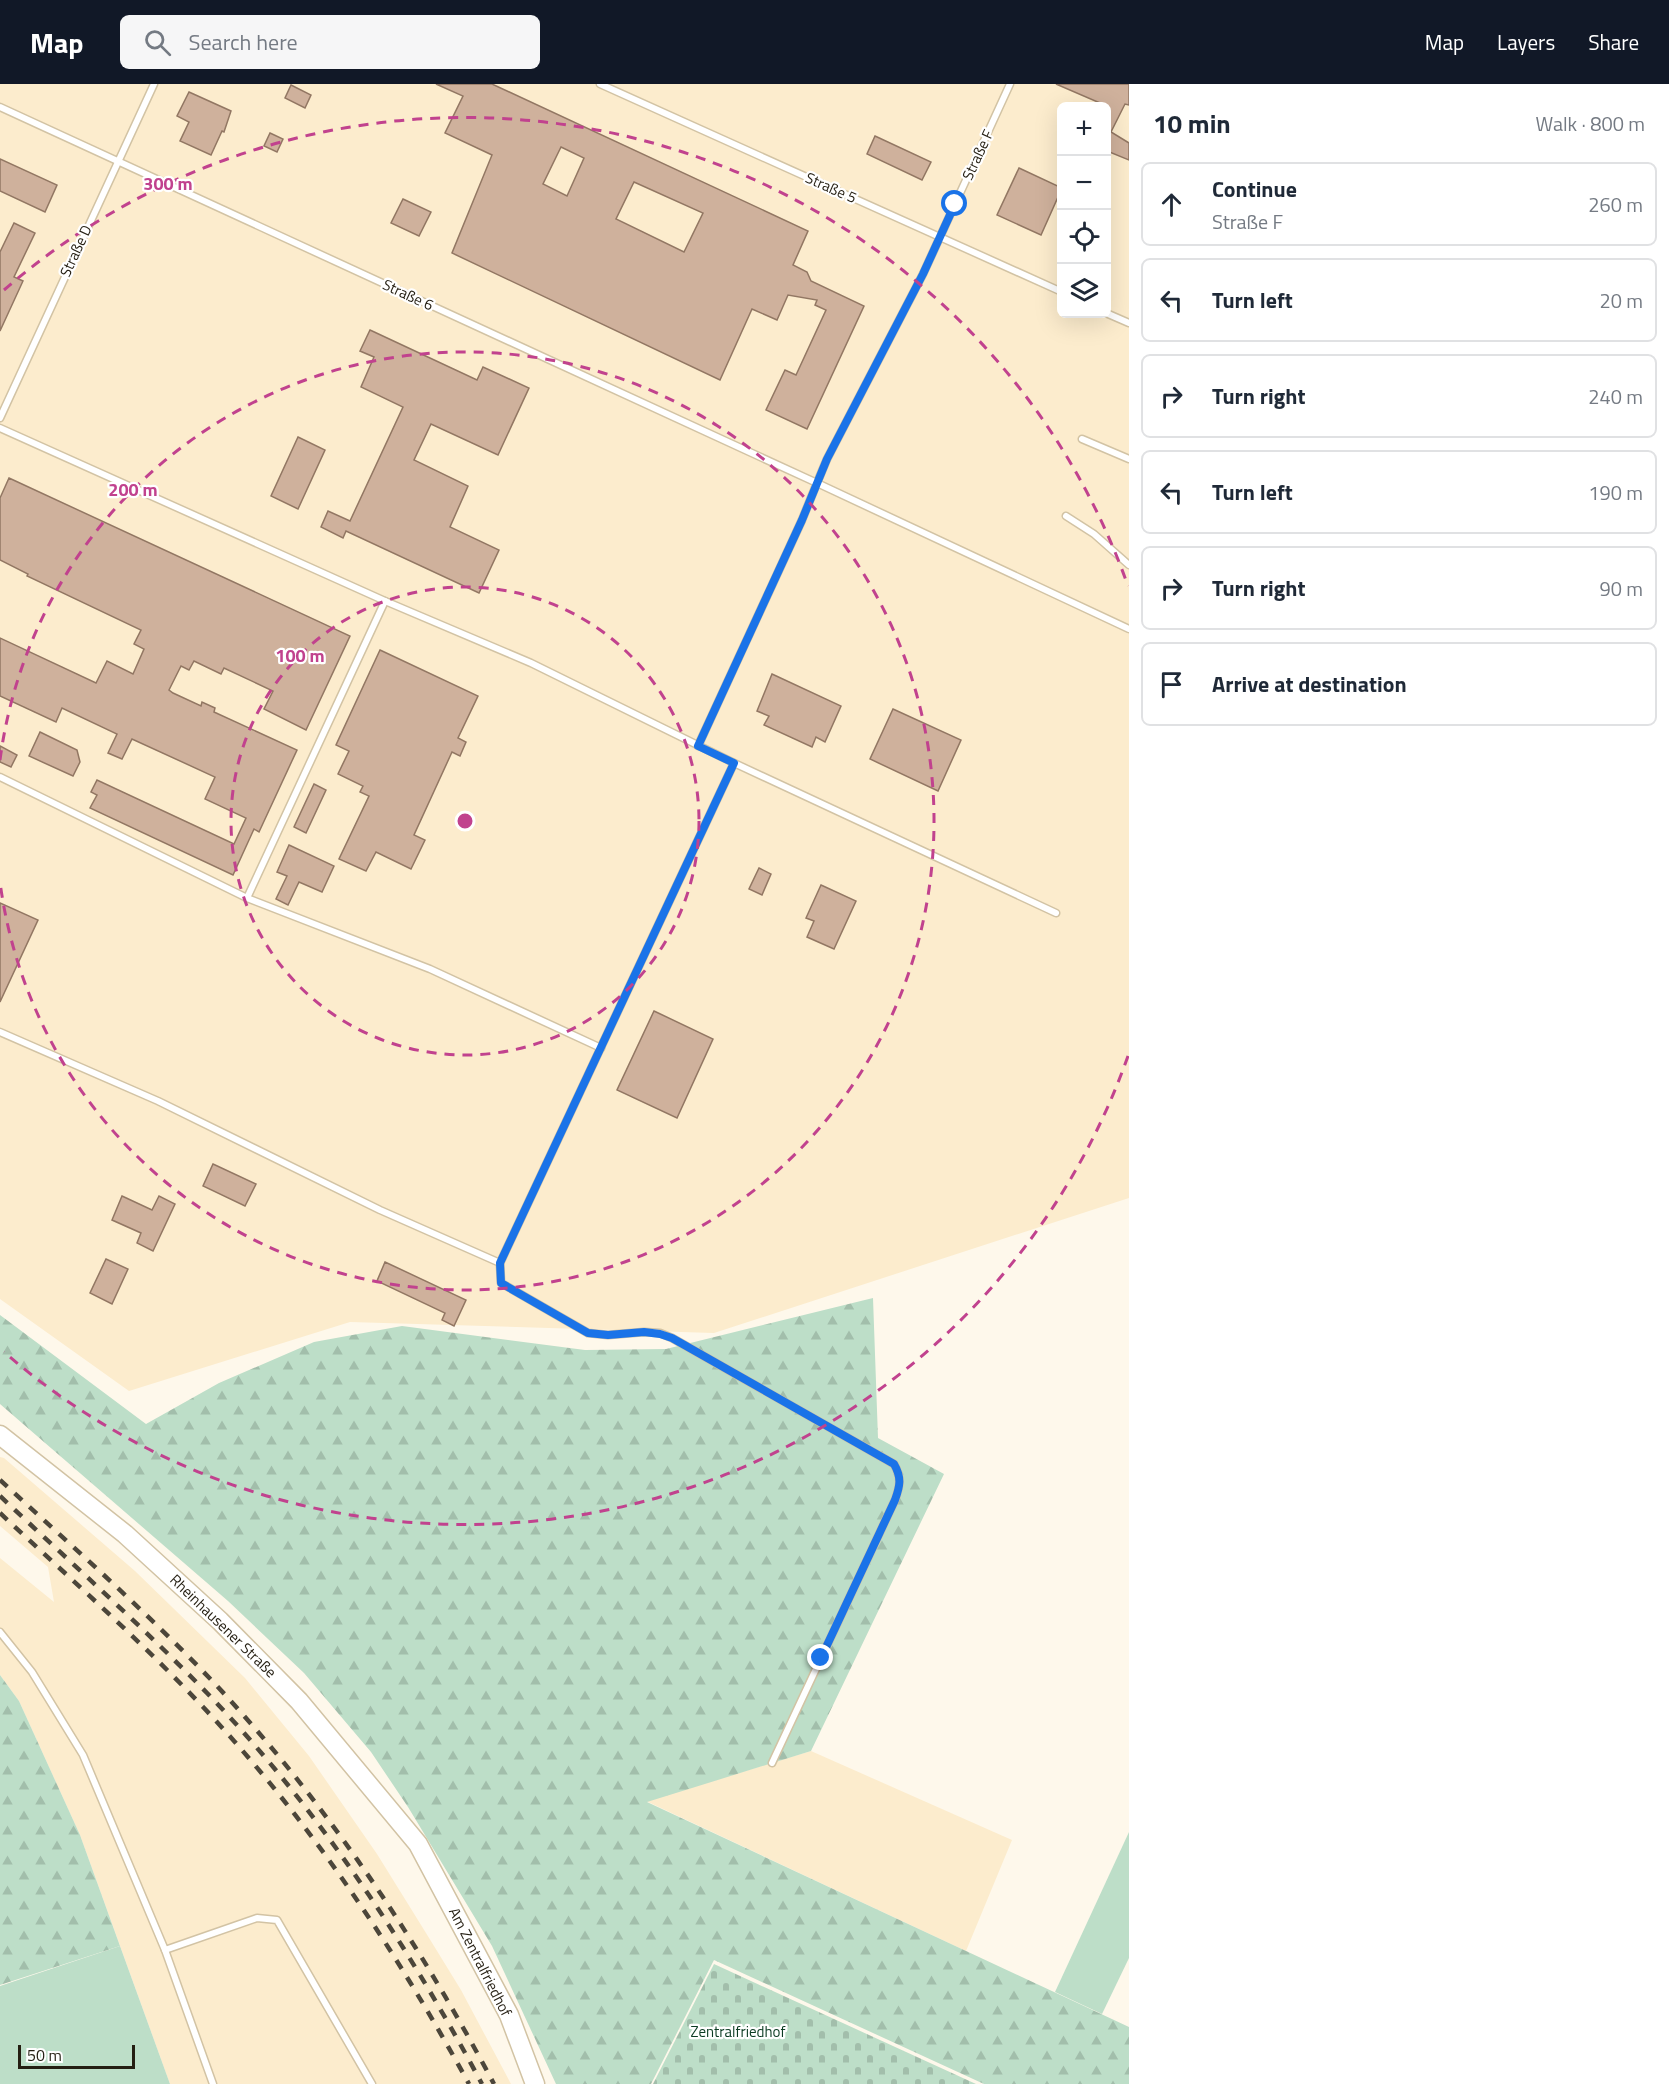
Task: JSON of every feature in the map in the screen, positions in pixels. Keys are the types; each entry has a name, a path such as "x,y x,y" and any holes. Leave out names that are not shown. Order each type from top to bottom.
{"street":[{"name":"Rheinhausener Straße","path":"0,1435 125,1534 220,1621 298,1701 418,1844"},
{"name":"Am Zentralfriedhof","path":"418,1844 509,2015 535,2084"}],"lane":[{"name":"Straße D","path":"0,418 154,84"},
{"name":"Straße 5","path":"600,84 1057,290"},
{"name":"Straße F","path":"698,746 817,483 940,237 1010,84"},
{"name":"Straße 6","path":"0,107 817,483"},
{"path":"1111,314 1129,323"},
{"path":"0,428 385,601 531,663 698,746 1056,914"},
{"path":"1082,439 1129,459"},
{"path":"817,483 1129,628"},
{"path":"1066,516 1094,534 1129,565"},
{"path":"247,898 385,601"},
{"path":"734,763 500,1263 501,1283 588,1333 608,1335 644,1332 672,1338 894,1464 900,1474 900,1484 895,1500 772,1763"},
{"path":"0,777 247,898 430,969 601,1048"},
{"path":"0,1032 158,1101 380,1210 500,1263"},
{"path":"0,1632 32,1672 83,1755 165,1950 213,2084"},
{"path":"165,1950 257,1918 277,1920 372,2084"}],"shaded area":[{"path":"0,84 1129,84 1129,1198 714,1333 350,1322 129,1391 0,1299"},
{"path":"0,1457 4,1458 135,1571 245,1678 309,1756 377,1854 426,1933 461,1990 511,2084 170,2084 80,1835 19,1701 0,1675 0,1558 54,1602 48,1567 0,1526"},
{"path":"811,1751 1012,1840 966,1951 646,1801"}],"green space":[{"path":"873,1298 878,1438 944,1474 811,1751 647,1802 1129,2027 1129,2084 984,2084 714,1960 651,2084 556,2084 492,1946 408,1807 371,1752 304,1673 228,1601 0,1404 0,1315 146,1424 219,1383 314,1342 402,1326 585,1350 666,1349"},
{"path":"0,1675 19,1701 80,1835 120,1946 0,1985"},
{"path":"1129,1832 1129,1958 1102,2014 1055,1992"},
{"path":"120,1946 170,2084 0,2084 0,1986"},
{"name":"Zentralfriedhof","path":"714,1964 976,2084 653,2084"}],"building":[{"path":"436,84 492,84 808,231 793,265 807,272 811,281 864,306 807,429 766,410 785,370 796,375 826,310 815,305 817,300 788,295 777,320 752,309 720,380 452,253 492,155 445,133 463,96","holes":["561,147 584,158 567,196 543,184","634,182 703,213 684,252 616,219"]},
{"path":"1056,84 1129,84 1129,105 1125,104 1111,132 1111,102 1098,102"},
{"path":"291,85 311,95 305,108 285,98"},
{"path":"189,92 231,111 224,132 222,131 211,155 180,141 189,122 177,116"},
{"path":"1111,132 1129,143 1129,160 1111,153"},
{"path":"270,133 283,139 277,152 264,146"},
{"path":"875,136 931,162 922,180 867,154"},
{"path":"0,159 57,185 45,212 0,191"},
{"path":"1019,168 1057,186 1057,199 1041,235 997,215"},
{"path":"403,199 431,212 419,236 391,223"},
{"path":"14,223 35,233 14,277 23,281 0,331 0,252"},
{"path":"370,330 477,380 483,367 529,388 498,455 431,424 414,460 468,486 450,527 499,550 479,593 346,531 343,538 321,527 328,511 350,521 403,407 361,387 374,357 360,351"},
{"path":"298,437 325,450 298,509 271,496"},
{"path":"9,478 350,636 306,730 264,709 273,691 224,668 221,674 194,661 189,670 181,666 169,690 201,706 202,702 215,708 214,712 297,750 259,832 254,829 233,875 90,808 97,795 91,792 97,780 234,844 246,818 205,799 215,777 132,739 122,759 108,753 117,734 62,708 56,722 0,696 0,638 96,683 107,661 133,674 144,649 134,644 141,630 27,576 28,574 0,560 0,498"},
{"path":"380,650 478,696 458,738 466,742 460,756 452,752 414,835 425,840 411,869 376,852 366,871 339,859 369,796 360,792 363,786 338,774 349,751 336,745"},
{"path":"772,674 841,706 825,742 816,737 812,747 764,725 769,716 757,711"},
{"path":"893,709 961,740 938,791 870,759"},
{"path":"40,732 77,750 80,762 73,776 29,756"},
{"path":"0,746 17,755 11,767 0,762"},
{"path":"314,784 326,790 306,833 294,827"},
{"path":"289,845 334,866 322,892 299,882 288,905 276,899 287,876 277,872"},
{"path":"759,868 771,874 762,895 749,889"},
{"path":"821,885 856,901 834,949 807,937 814,921 806,918"},
{"path":"0,903 38,920 0,1002"},
{"path":"654,1011 713,1039 677,1118 617,1090"},
{"path":"213,1164 256,1184 245,1206 203,1186"},
{"path":"122,1196 152,1210 159,1196 175,1204 153,1251 137,1243 141,1233 112,1220"},
{"path":"106,1259 128,1269 112,1304 90,1293"},
{"path":"385,1262 466,1300 454,1326 442,1320 445,1313 377,1281"}],"railway":[{"path":"0,1480 165,1633 258,1731 369,1876 434,1978 494,2084"},
{"path":"0,1496 131,1618 207,1693 286,1783 323,1830 391,1929 482,2084"},
{"path":"0,1513 178,1681 268,1781 361,1906 417,1994 469,2084"}],"route":[{"path":"821,1658 895,1500 900,1484 900,1474 894,1464 672,1338 644,1332 608,1335 588,1333 501,1283 500,1263 734,763 698,746 802,520 827,459 923,274 955,204"}]}
